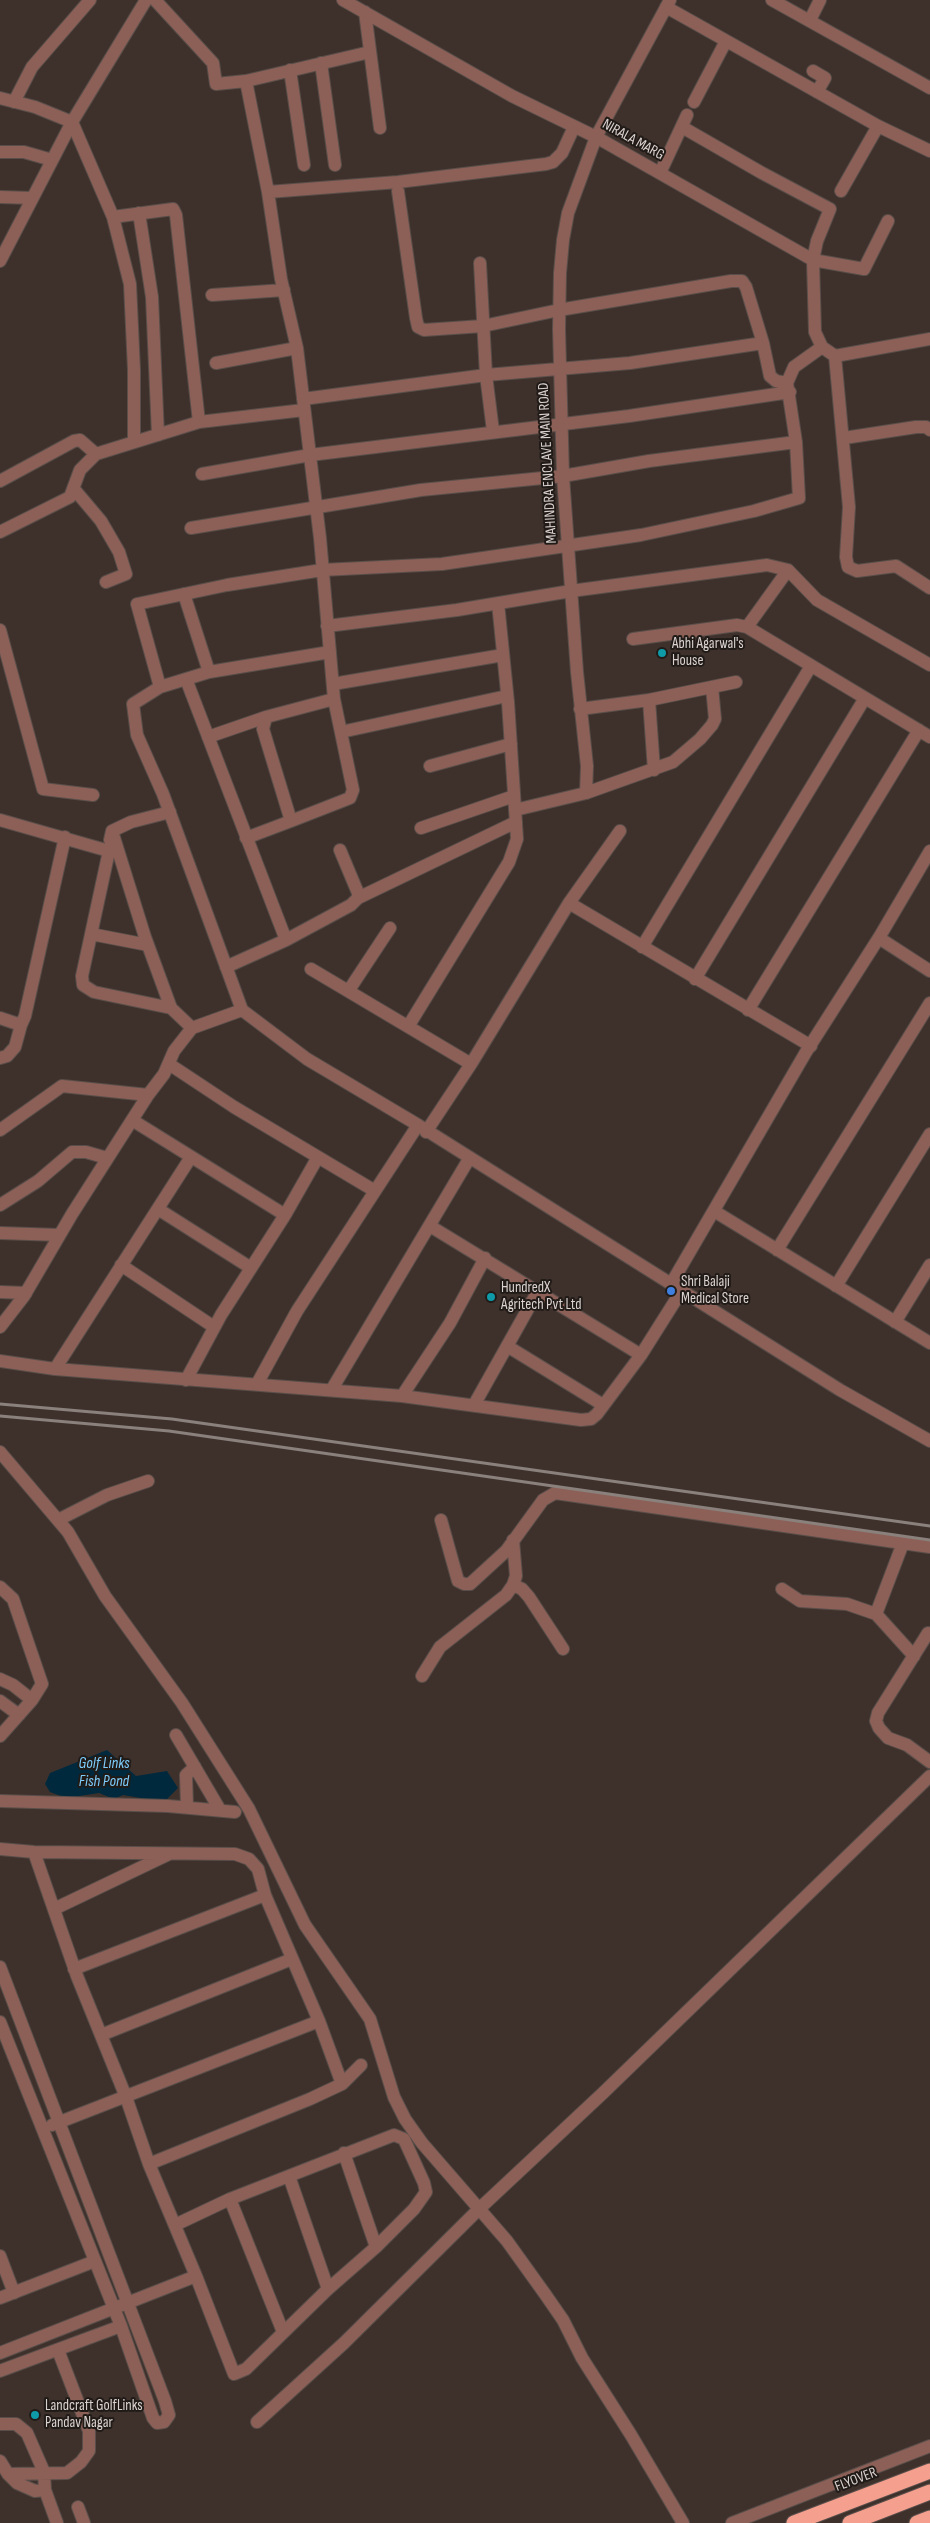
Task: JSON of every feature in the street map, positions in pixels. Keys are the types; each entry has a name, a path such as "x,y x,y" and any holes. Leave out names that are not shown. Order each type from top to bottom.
{"highway":[{"name":"FLYOVER","path":"794,2523 930,2471"},
{"path":"850,2523 930,2492"},
{"path":"917,2523 930,2518"}],"street":[{"path":"14,102 32,67 90,0"},
{"path":"0,261 72,122 146,0"},
{"path":"155,0 213,64 216,84 246,81 370,52"},
{"name":"NIRALA MARG","path":"343,0 512,96 574,128 596,137 813,260 864,269 888,221"},
{"path":"772,0 930,88"},
{"path":"810,20 820,0"},
{"path":"668,4 726,41 878,126 930,151"},
{"name":"MAHINDRA ENCLAVE MAIN ROAD","path":"586,792 587,766 580,709 563,476 559,310 560,273 568,213 596,137 668,4"},
{"path":"365,12 380,128"},
{"path":"694,102 726,41"},
{"path":"321,63 335,165"},
{"path":"290,70 304,165"},
{"path":"813,71 825,78 817,92"},
{"path":"246,81 268,192 284,290 297,348 316,507 334,699 354,790 350,798 246,838"},
{"path":"0,98 72,122 113,217 130,284 134,370 134,442"},
{"path":"660,174 687,115"},
{"path":"841,191 878,126"},
{"path":"682,127 830,209 817,241 813,260 815,332 822,347 835,356 930,339"},
{"path":"268,192 398,182 546,164 553,162 562,153 574,128"},
{"path":"0,152 24,152 52,160"},
{"path":"398,191 418,327 424,330 483,326 559,310 731,281 742,281 746,287 763,343 770,376 788,387"},
{"path":"0,197 32,198"},
{"path":"113,217 173,209 176,215 199,422"},
{"path":"139,213 152,297 158,435"},
{"path":"480,263 486,375 493,431"},
{"path":"212,295 284,290"},
{"path":"0,532 60,504 70,497 80,470 96,454 199,422 486,375 630,363 763,343"},
{"path":"160,687 137,604 322,570 442,564 641,535 754,511 799,498 796,442 788,387 794,367 822,347"},
{"path":"216,363 297,348"},
{"path":"835,356 850,507 846,557 848,567 857,571 896,566 930,588"},
{"path":"202,474 310,455 561,424 788,387"},
{"path":"844,438 916,427 926,427 930,430"},
{"path":"0,481 74,441 80,440 96,454"},
{"path":"191,528 421,490 563,476 649,461 796,442"},
{"path":"74,489 102,521 119,552 126,574 106,582"},
{"path":"327,626 457,610 571,591 767,565 788,570 817,600 930,665"},
{"path":"747,627 788,570"},
{"path":"184,594 209,672"},
{"path":"409,1026 509,862 517,839 511,744 498,603"},
{"path":"633,639 737,625 747,627 925,734 748,1010"},
{"path":"0,630 43,789 93,794"},
{"path":"330,652 209,672 160,687 133,704 138,735 170,812 242,1010 307,1059 677,1287 840,1390 930,1441"},
{"path":"333,684 503,655"},
{"path":"642,947 811,666"},
{"path":"186,679 286,940"},
{"path":"580,709 649,700 736,682"},
{"path":"226,967 286,940 345,909 358,898 516,816 654,770 683,754 712,725 715,719 712,687"},
{"path":"341,732 507,696"},
{"path":"695,979 865,698"},
{"path":"208,737 266,717 334,699"},
{"path":"649,700 654,770"},
{"path":"266,717 263,728 291,821"},
{"path":"430,766 511,744"},
{"path":"421,828 514,796"},
{"path":"112,831 131,822 170,812"},
{"path":"0,820 109,851"},
{"path":"112,831 82,976 83,985 94,992 171,1008"},
{"path":"112,831 148,945 171,1008 192,1028"},
{"path":"257,1384 298,1311 375,1191 471,1064 569,904 620,831"},
{"path":"0,1058 7,1056 15,1047 25,1016 65,837"},
{"path":"340,850 358,893 358,898"},
{"path":"0,1361 55,1369 186,1380 332,1389 402,1396 581,1420 591,1419 641,1355 714,1211 811,1046 879,938 930,851"},
{"path":"569,904 811,1046"},
{"path":"349,990 390,928"},
{"path":"91,934 148,945"},
{"path":"879,938 930,971"},
{"path":"311,969 471,1064"},
{"path":"777,1250 930,1003"},
{"path":"0,1326 26,1293 107,1158 164,1074 174,1051 192,1028 242,1010"},
{"path":"0,1018 21,1025"},
{"path":"169,1064 234,1107 375,1191"},
{"path":"0,1130 62,1086 148,1095"},
{"path":"132,1120 285,1215"},
{"path":"836,1286 930,1134"},
{"path":"0,1205 38,1181 72,1152 86,1152 107,1158"},
{"path":"55,1369 191,1157"},
{"path":"186,1380 214,1327 285,1215 318,1157"},
{"path":"332,1389 470,1159"},
{"path":"158,1209 250,1268"},
{"path":"714,1211 930,1343"},
{"path":"430,1226 641,1355"},
{"path":"0,1233 60,1235"},
{"path":"402,1396 450,1323 485,1258"},
{"path":"121,1265 214,1327"},
{"path":"895,1322 930,1265"},
{"path":"474,1405 538,1291"},
{"path":"0,1292 26,1293"},
{"path":"507,1346 603,1405"},
{"path":"0,1452 68,1532 114,1610 182,1703 250,1809 305,1925 370,2020 394,2096 405,2119 422,2143 507,2241 563,2320 582,2358 631,2435 683,2523"},
{"path":"58,1520 108,1495 148,1481"},
{"path":"441,1520 458,1581 464,1584 470,1584 506,1551 542,1500 555,1493 930,1547"},
{"path":"422,1676 440,1647 506,1595 514,1585 516,1576 513,1540"},
{"path":"876,1614 903,1544"},
{"path":"514,1585 529,1598 564,1649"},
{"path":"0,1587 13,1599 42,1684 32,1700 0,1736"},
{"path":"782,1589 800,1601 847,1604 876,1614 914,1656"},
{"path":"928,1633 878,1713 876,1721 879,1728 888,1738 913,1749 930,1762"},
{"path":"0,1679 13,1685 32,1700"},
{"path":"0,1702 19,1716"},
{"path":"176,1735 220,1810"},
{"path":"187,1807 186,1775 195,1767"},
{"path":"256,2422 344,2343 479,2209 930,1776"},
{"path":"0,1801 187,1807 235,1812"},
{"path":"0,1849 34,1852 235,1854 249,1859 258,1869 264,1895 319,2021 342,2084"},
{"path":"34,1852 74,1969 126,2097 149,2164 196,2276 234,2374 246,2369 328,2289 376,2247 423,2198 426,2192 407,2144 400,2136 394,2135 230,2199 175,2225"},
{"path":"54,1909 172,1853"},
{"path":"74,1969 264,1895"},
{"path":"100,2036 292,1959"},
{"path":"0,1966 165,2401 168,2415 164,2422 157,2423 153,2418 121,2326 1,2028"},
{"path":"42,2128 319,2021"},
{"path":"149,2164 310,2099 342,2084 361,2065"},
{"path":"344,2153 376,2247"},
{"path":"289,2176 328,2289"},
{"path":"230,2199 283,2332"},
{"path":"0,2256 14,2293"},
{"path":"0,2298 95,2261"},
{"path":"0,2353 196,2276"},
{"path":"0,2370 121,2326"},
{"path":"8,2474 67,2473 81,2462 89,2451 89,2431 58,2350"},
{"path":"0,2424 16,2424 27,2433 44,2472 45,2490 57,2523"},
{"path":"732,2523 752,2520 930,2446"},
{"path":"0,2461 8,2474 17,2483 35,2491 45,2490"},
{"path":"78,2508 84,2523"}],"water":[{"name":"Golf Links Fish Pond","path":"107,1750 136,1776 167,1771 178,1788 164,1802 123,1795 114,1799 99,1793 66,1798 50,1792 45,1784 50,1773"}],"railway":[{"path":"0,1404 172,1419 930,1526"},
{"path":"0,1416 169,1431 930,1540"}],"place":[{"name":"Abhi Agarwal's House","path":"662,653"},
{"name":"Shri Balaji Medical Store","path":"671,1291"},
{"name":"HundredX Agritech Pvt Ltd","path":"491,1297"},
{"name":"Landcraft GolfLinks Pandav Nagar","path":"35,2415"}]}
